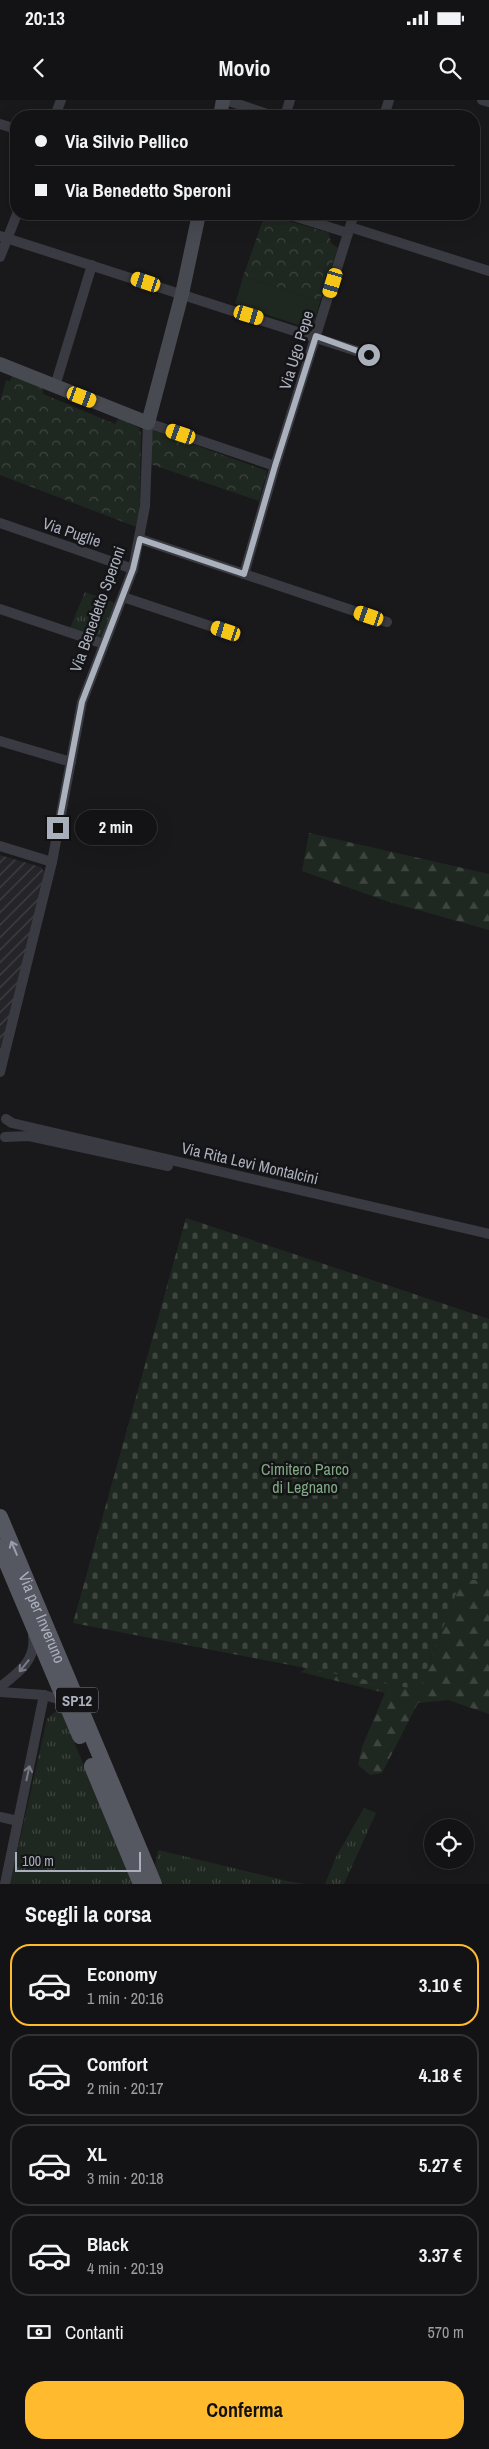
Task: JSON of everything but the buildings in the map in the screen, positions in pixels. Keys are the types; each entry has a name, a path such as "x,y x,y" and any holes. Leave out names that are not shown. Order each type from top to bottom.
{"main road":[{"name":"Via per Inveruno","path":"0,1517 154,1884"},
{"name":"Via per Inveruno","path":"0,1547 141,1884"}],"street":[{"path":"225,100 254,110"},
{"path":"482,100 489,102"},
{"path":"0,256 4,237 14,220"},
{"name":"Via Benedetto Speroni","path":"0,1072 52,862 82,702 133,569 140,539 145,506 148,423 182,294 198,220"},
{"path":"310,220 489,271"},
{"name":"Via Ugo Pepe","path":"244,574 275,466 352,220"},
{"path":"4,237 316,336 369,355"},
{"path":"55,386 92,265"},
{"path":"0,364 148,423 275,466"},
{"name":"Via Puglie","path":"0,523 133,569"},
{"path":"140,539 387,622"},
{"path":"123,597 226,631"},
{"path":"0,610 104,644"},
{"path":"0,742 70,762"},
{"path":"0,846 52,862"},
{"path":"2,1115 9,1130 2,1138"},
{"name":"Via Rita Levi Montalcini","path":"2,1115 12,1123 489,1234"},
{"name":"Via Rita Levi Montalcini","path":"2,1138 29,1136 489,1240"},
{"path":"0,1557 33,1637 34,1649 30,1659 18,1673 0,1687"},
{"path":"0,1692 44,1695 66,1701"},
{"path":"5,1884 44,1695"},
{"path":"0,1817 18,1821"}],"shaded area":[{"path":"0,855 41,867 45,873 0,1059"}],"green space":[{"path":"263,220 285,220 329,233 331,243 338,248 320,301 243,277"},
{"path":"243,277 320,301 314,325 307,328 235,304"},
{"path":"12,376 43,388 43,394 115,424 119,418 139,428 141,434 139,528 0,475 0,401 6,380 10,381"},
{"path":"153,430 267,471 259,501 150,464"},
{"path":"85,592 115,603 102,638 70,628"},
{"path":"309,833 489,874 489,930 386,901 302,871"},
{"name":"Cimitero Parco di Legnano","path":"186,1218 489,1319 489,1582 462,1578 419,1690 73,1623"},
{"path":"462,1578 489,1582 489,1714 448,1700 418,1703 382,1773 370,1775 358,1765 362,1747 385,1693 301,1672 306,1668 419,1690"},
{"path":"60,1708 133,1884 10,1884 47,1719"},
{"path":"364,1808 376,1813 344,1884 325,1884 336,1857"},
{"path":"158,1850 304,1884 163,1884 155,1866"}],"route":[{"path":"58,828 82,702 133,569 140,539 244,574 275,466 316,336 369,355"}]}
